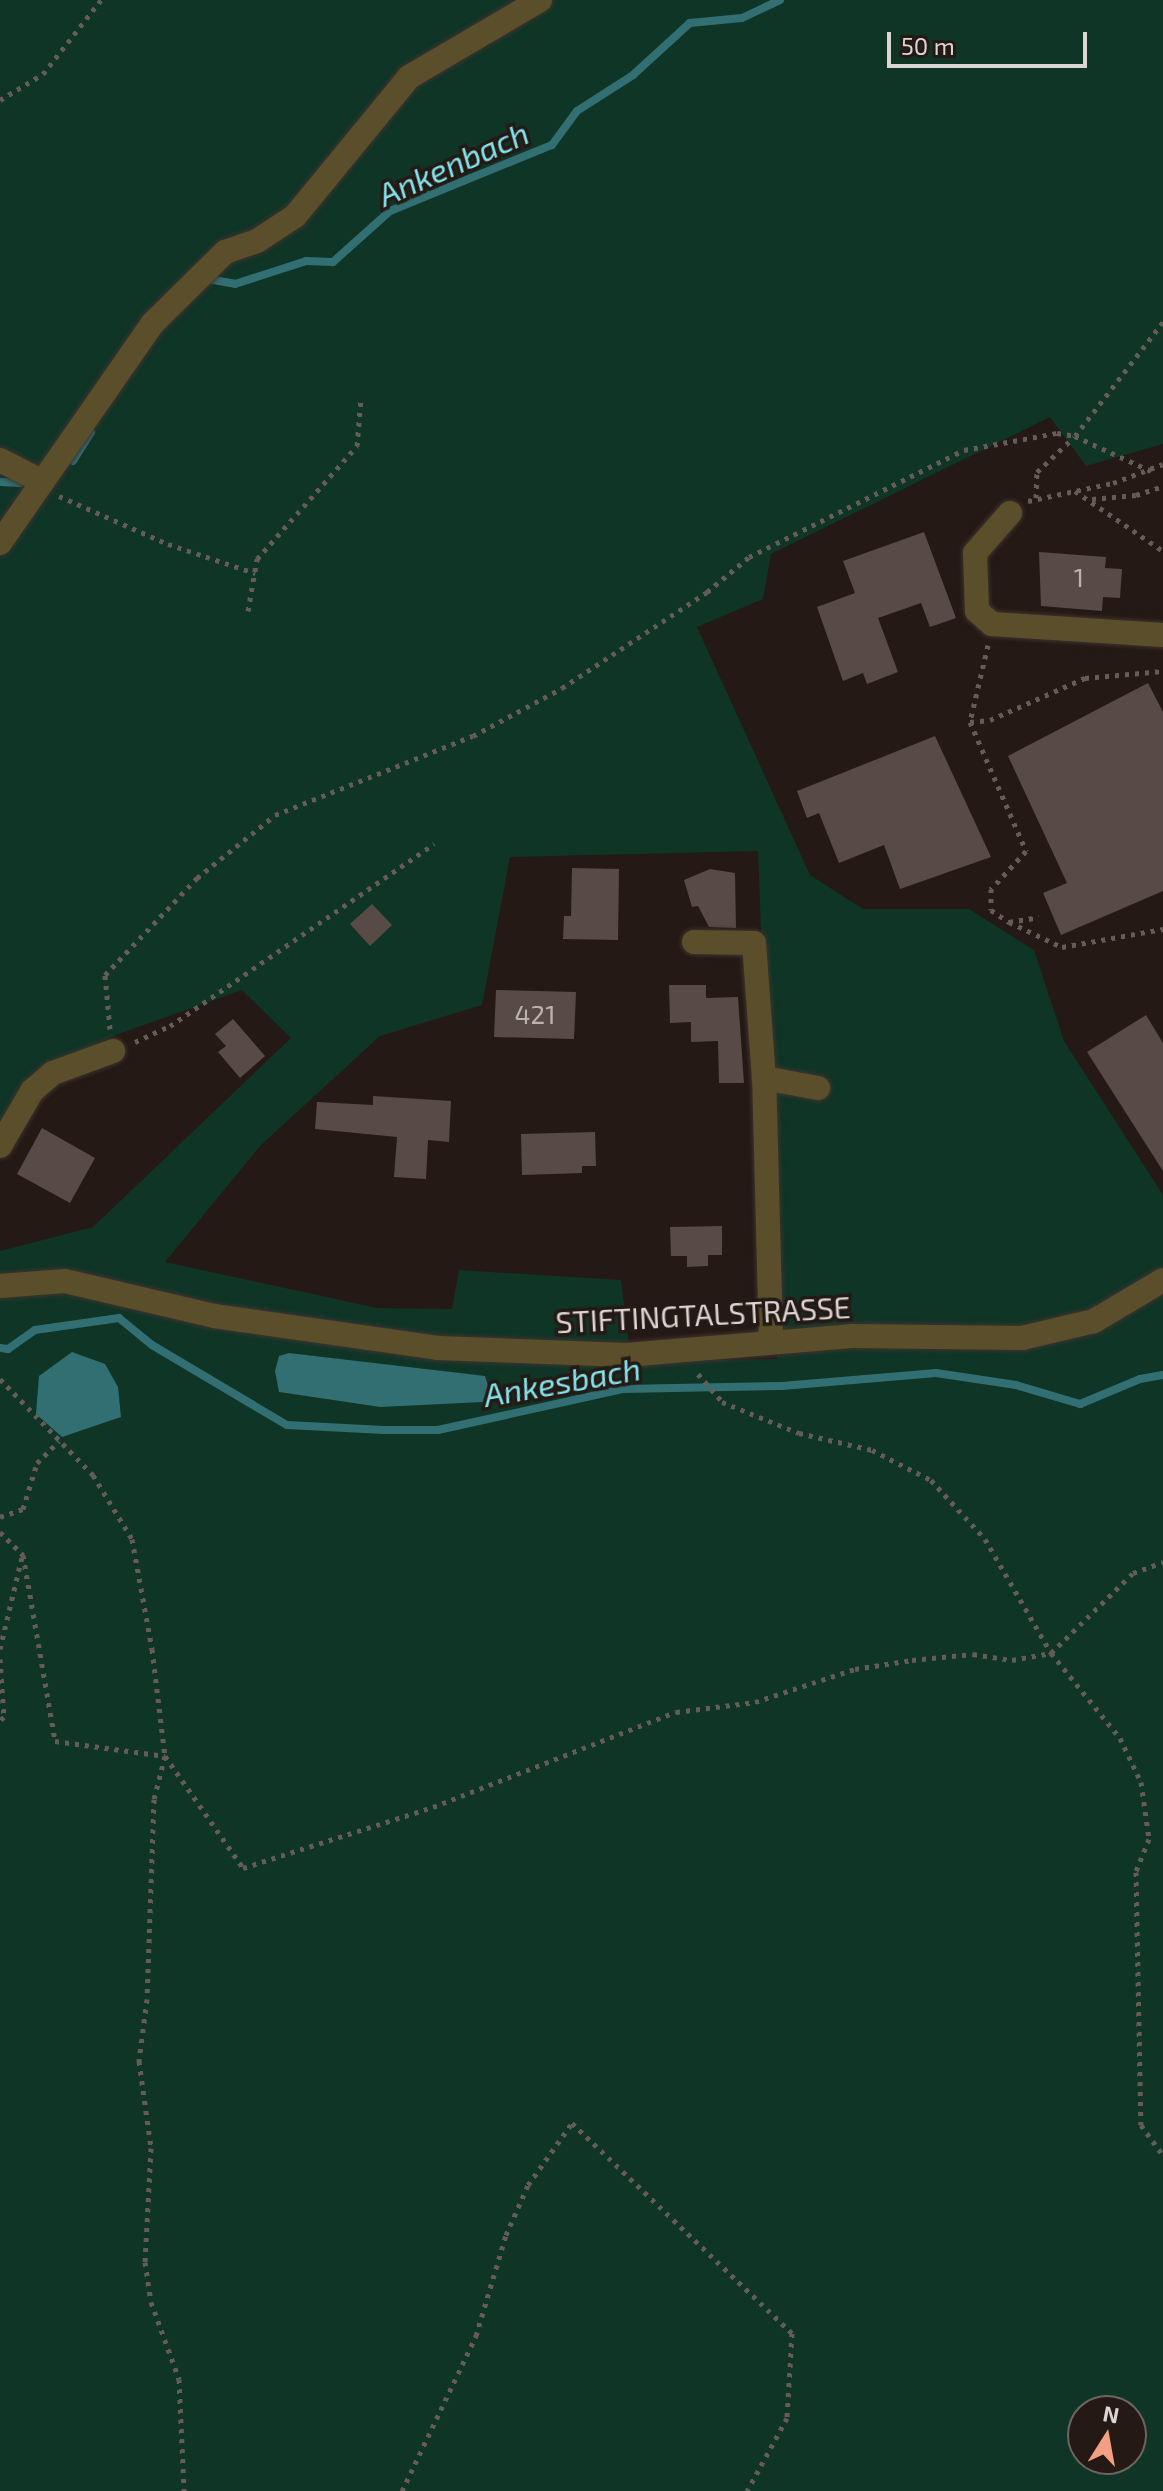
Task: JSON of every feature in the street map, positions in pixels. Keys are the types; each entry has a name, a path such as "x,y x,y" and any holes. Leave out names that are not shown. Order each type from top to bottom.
{"street":[{"path":"0,543 152,324 225,252 257,241 295,216 409,77 540,0"},
{"path":"0,460 41,485"},
{"path":"1010,513 975,553 977,611 992,624 1163,635"},
{"path":"694,942 754,943 764,1078 771,1340"},
{"path":"0,1146 32,1091 53,1073 113,1051"},
{"path":"764,1078 818,1088"},
{"name":"STIFTINGTALSTRASSE","path":"0,1286 65,1281 214,1316 438,1348 516,1354 626,1355 771,1340 1046,1334 1094,1321 1163,1280"}],"path":[{"path":"0,100 43,74 101,0"},
{"path":"1036,498 1037,472 1075,436 1163,322"},
{"path":"248,611 257,559 357,446 361,398"},
{"path":"434,844 170,1026 113,1051 105,975 197,878 275,815 473,736 562,688 707,592 749,557 964,450 1057,433 1075,436 1151,471"},
{"path":"1010,513 1036,498 1151,471 1163,464"},
{"path":"41,485 168,544 255,573"},
{"path":"1087,498 1103,501 1163,486"},
{"path":"1075,491 1163,551"},
{"path":"992,624 970,722 1026,851 991,889 991,910 1062,947 1163,929"},
{"path":"970,722 990,720 1085,678 1163,671"},
{"path":"1009,922 1039,917"},
{"path":"698,1375 722,1402 799,1433 872,1450 931,1480 985,1539 1051,1653 1120,1738 1141,1782 1149,1839 1136,1872 1141,2125 1163,2155"},
{"path":"0,1379 93,1475 132,1539 165,1756 154,1799 147,1999 139,2061 151,2148 145,2262 151,2302 179,2379 184,2491"},
{"path":"0,1517 23,1509 37,1463 59,1441"},
{"path":"0,1532 23,1555 55,1741 165,1756 243,1868 433,1807 676,1712 755,1702 855,1669 912,1660 973,1654 1012,1660 1051,1653 1133,1573 1163,1562"},
{"path":"0,1649 23,1555"},
{"path":"0,1659 4,1717 0,1720"},
{"path":"402,2491 476,2336 506,2235 528,2185 572,2123 792,2333 787,2418 747,2491"}],"green space":[{"path":"0,0 1163,0 1163,444 1086,466 1050,417 771,554 763,599 697,627 810,875 863,909 969,909 1034,950 1064,1041 1163,1195 1163,2491 0,2491 0,1251 93,1227 291,1038 242,990 113,1036 43,1071 0,1133","holes":["758,851 777,1359 631,1361 621,1280 459,1270 452,1309 377,1308 165,1262 261,1145 380,1036 482,1005 510,857","289,1353 469,1375 485,1376 380,1407 279,1392"]}],"water":[{"path":"72,1352 105,1364 118,1387 121,1417 62,1437 36,1414 39,1376"},
{"path":"289,1353 485,1376 491,1395 483,1402 380,1407 279,1392 275,1371 279,1356"}],"building":[{"path":"924,532 956,618 930,627 921,603 878,618 898,672 867,684 863,673 843,681 817,607 855,593 843,561"},
{"path":"1039,552 1106,557 1105,568 1122,569 1120,598 1103,597 1102,611 1041,606"},
{"path":"1148,683 1163,712 1163,891 1061,935 1043,893 1067,883 1008,756"},
{"path":"935,736 991,857 900,889 884,845 839,863 819,813 807,818 797,791"},
{"path":"572,868 619,869 618,940 563,939 564,916 571,916"},
{"path":"710,869 735,873 736,928 709,927 698,906 692,907 684,880"},
{"path":"372,904 392,925 370,946 350,924"},
{"path":"669,985 706,985 706,998 738,997 744,1083 719,1083 718,1041 691,1042 691,1022 670,1023"},
{"path":"496,990 576,992 574,1039 494,1037"},
{"path":"1146,1015 1163,1043 1163,1171 1087,1052"},
{"path":"233,1019 265,1056 240,1078 218,1052 226,1046 215,1034"},
{"path":"373,1096 451,1101 449,1142 428,1140 426,1179 394,1177 397,1137 315,1129 317,1102 373,1105"},
{"path":"42,1128 95,1158 70,1203 17,1174"},
{"path":"595,1132 596,1166 582,1166 582,1173 522,1175 521,1134"},
{"path":"722,1226 722,1255 708,1255 708,1266 687,1267 687,1256 671,1256 670,1227"}],"waterway":[{"name":"Ankenbach","path":"208,279 235,284 306,261 333,262 390,211 552,145 577,111 633,75 690,23 742,18 780,0"},
{"name":"Ankenbach","path":"73,461 91,432"},
{"name":"Ankenbach","path":"0,482 20,483"},
{"name":"Ankesbach","path":"0,1348 8,1349 35,1330 119,1318 152,1345 287,1425 384,1430 438,1430 623,1389 782,1386 936,1373 1016,1385 1080,1404 1140,1379 1163,1375"}]}
